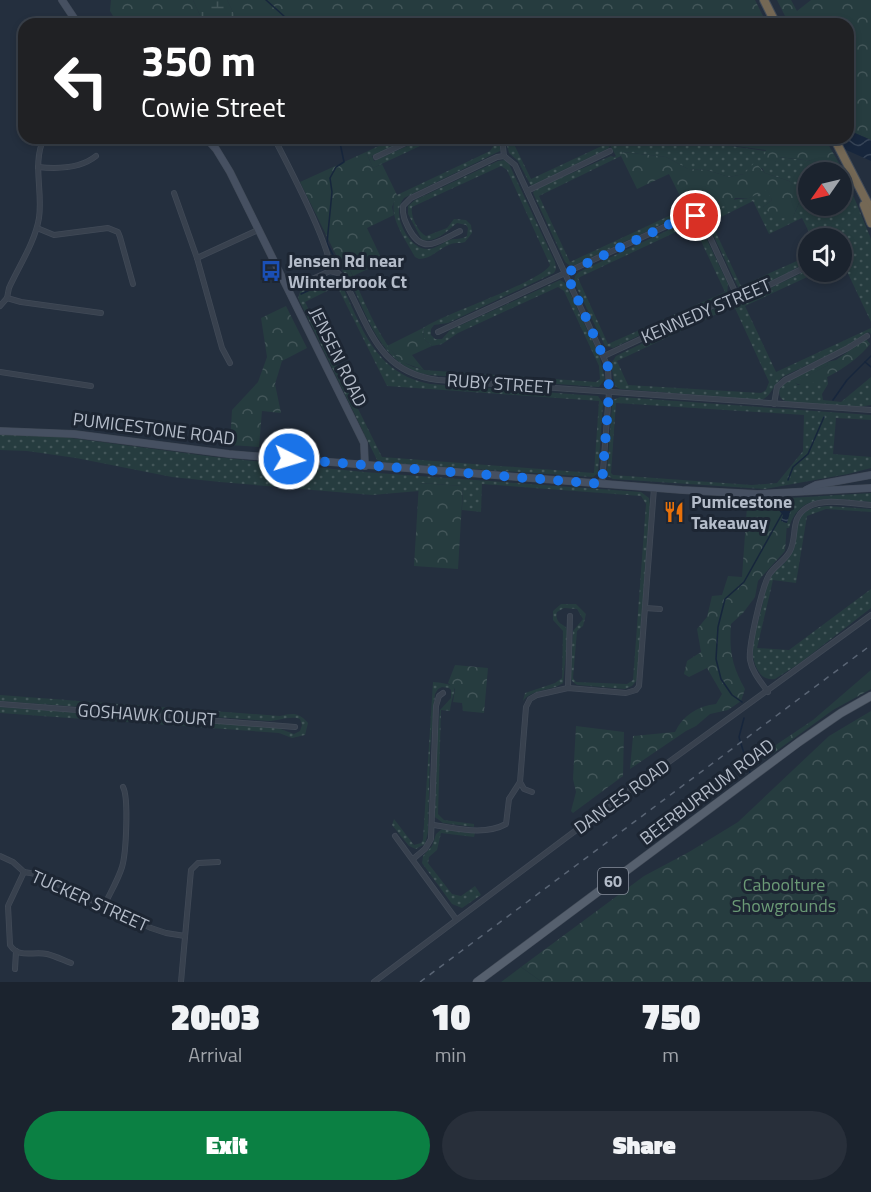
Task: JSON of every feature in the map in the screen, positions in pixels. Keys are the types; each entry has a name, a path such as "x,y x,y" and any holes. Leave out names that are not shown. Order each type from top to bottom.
{"highway":[{"path":"764,0 773,18"},
{"path":"770,0 779,18"},
{"path":"837,144 871,199"},
{"path":"843,144 871,210"},
{"path":"861,186 859,196 871,223"}],"main road":[{"path":"62,0 74,18"},
{"name":"JENSEN ROAD","path":"211,144 223,159 364,443 365,466"},
{"name":"PUMICESTONE ROAD","path":"0,431 74,434 206,452 654,488 754,494 871,488"},
{"name":"PUMICESTONE ROAD","path":"806,490 816,485 871,475"},
{"name":"BEERBURRUM ROAD","path":"477,982 826,723 871,696"}],"street":[{"path":"0,306 7,298 9,288 37,228 38,167 42,144"},
{"name":"RUBY STREET","path":"277,144 331,262 330,271 342,277 374,340 384,354 396,365 417,376 438,380 871,411"},
{"path":"376,157 403,144"},
{"path":"503,144 504,156 515,165 604,356 610,377 602,484"},
{"path":"527,191 610,151"},
{"path":"38,167 67,168 96,156"},
{"path":"460,231 432,244 423,244 414,238 404,218 403,206 411,198 497,157 504,156"},
{"path":"174,193 197,258 222,348 230,363"},
{"path":"438,332 685,217 696,216 703,222 737,296"},
{"path":"37,228 54,235 113,229 120,237 133,284"},
{"path":"197,258 258,230"},
{"path":"288,290 330,271"},
{"name":"KENNEDY STREET","path":"604,356 737,296 757,291 798,271"},
{"path":"7,298 101,313"},
{"path":"774,404 777,387 785,380 867,336"},
{"path":"0,372 91,386"},
{"path":"433,825 475,831 506,824 509,799 520,782 528,703 537,695 568,688 626,693 638,688 654,488"},
{"path":"768,692 752,666 751,645 765,583 772,570 784,559 791,548 798,515 807,507 824,502 871,506"},
{"path":"645,608 660,609"},
{"name":"DANCES ROAD","path":"374,982 611,804 871,615"},
{"path":"568,688 570,616"},
{"path":"413,859 428,846 431,839 435,710 439,697 443,693"},
{"name":"GOSHAWK COURT","path":"0,704 295,726"},
{"path":"520,782 524,789 532,792"},
{"path":"104,906 123,861 127,799 123,787"},
{"path":"395,836 456,919"},
{"name":"TUCKER STREET","path":"0,856 13,862 24,872 36,874 159,931 185,936"},
{"path":"181,982 191,870 198,863 219,862"},
{"path":"24,872 9,900 10,945 16,951 25,954 45,954 71,963"},
{"path":"15,969 16,951"}],"green space":[{"path":"111,0 193,0 201,18 114,18 110,11"},
{"path":"193,0 227,0 236,18 201,18"},
{"path":"227,0 755,0 764,18 236,18"},
{"path":"777,0 791,0 797,11 811,0 871,0 871,140 854,133 854,18 786,18"},
{"path":"383,144 399,144 372,156 374,161 412,144 424,144 373,168 366,152"},
{"path":"501,144 500,151 404,198 400,204 399,217 407,236 417,245 428,249 449,240 467,236 466,225 457,223 437,238 422,240 408,214 408,206 415,200 498,161 505,160 509,164 555,262 556,269 554,273 448,323 434,325 431,335 435,339 442,339 450,330 560,280 565,283 599,355 605,379 599,387 429,375 413,370 399,362 387,350 369,322 348,276 342,271 348,266 386,343 394,354 410,366 424,370 596,382 600,379 599,366 564,291 558,287 458,333 442,344 432,346 424,339 423,328 529,280 550,265 507,170 501,166 412,207 415,223 426,236 447,228 454,219 466,220 471,225 472,233 465,242 451,244 428,257 419,259 415,257 398,226 393,210 397,195 490,151 494,145"},
{"path":"507,144 514,144 531,179 606,144 717,144 766,151 775,162 778,157 821,162 798,162 798,189 789,181 765,173 762,168 729,177 707,170 688,169 666,157 623,152 621,156 539,196 570,262 686,208 698,210 713,202 749,198 767,189 772,200 763,207 793,217 798,206 798,216 852,216 852,192 871,239 871,322 852,282 852,228 807,228 802,218 769,234 753,201 711,222 741,286 798,260 798,267 758,287 745,290 738,287 705,218 697,212 686,213 575,265 565,262 533,193 535,189 611,156 616,156 610,145 609,148 531,186 518,161 509,153"},
{"path":"720,144 828,144 838,162 779,157 775,162 767,163 764,158 766,150"},
{"path":"366,152 373,168 382,164 397,195 392,207 394,215 367,228 383,262 353,276 348,266 344,269 338,265 339,261 300,182"},
{"path":"623,152 666,157 688,169 707,170 729,177 744,174 755,162 765,173 789,181 798,189 798,205 793,217 776,219 763,207 772,200 767,190 749,198 735,198 732,202 719,208 713,202 698,210 686,208 669,174 637,189 621,156"},
{"path":"692,219 700,225 728,284 727,294 613,348 605,346 574,282 579,272","holes":["693,224 725,292 608,344 578,278"]},
{"path":"798,275 798,281 745,306 776,372 871,328 871,334 869,332 852,344 784,376 762,400 620,389 615,386 611,364 616,356 730,301 755,295","holes":["734,306 769,382 766,390 761,393 628,385 617,361"]},
{"path":"332,276 340,281 372,346 395,370 411,378 430,384 598,396 603,403 598,473 593,477 386,463 377,460 298,298 301,289","holes":["337,286 387,386 599,401 594,473 382,457 305,302"]},
{"path":"286,306 307,348 282,361 275,384 281,413 262,411 259,447 230,445 232,410 258,382 267,357 261,318"},
{"path":"423,328 424,339 432,346 412,355 424,370 402,362 387,346"},
{"path":"866,339 870,344 864,351 836,372 813,383 794,383 828,365 827,362 836,360"},
{"path":"827,362 828,365 795,383 798,385 827,376 828,384 822,394 823,400 841,402 871,377 871,405 859,407 783,400 779,390 786,382"},
{"path":"620,397 871,415 871,420 836,418 833,454 871,457 871,468 765,489 613,479 607,476 607,472 613,400","holes":["616,403 804,415 803,451 777,483 752,485 613,475 611,473"]},
{"path":"0,434 63,437 215,457 364,472 641,492 649,498 650,505 637,680 625,689 577,685 572,681 570,676 573,631 583,619 577,609 564,608 557,612 558,621 566,627 568,634 563,683 532,694 523,701 525,693 555,683 562,678 563,631 553,620 553,611 561,604 576,604 586,614 583,626 577,631 573,678 576,682 627,684 633,680 646,504 641,496 482,484 481,512 462,510 463,486 420,483 419,491 372,495 172,477 76,458 27,451 0,450"},
{"path":"419,483 463,486 458,569 414,566"},
{"path":"871,493 871,502 834,499 811,502 802,507 794,516 789,528 786,528 788,515 792,508 772,502 770,507 710,502 712,498 773,499"},
{"path":"747,506 777,508 783,515 783,522 787,523 785,551 758,581 755,597 731,624 732,658 745,689 741,701 728,710 710,714 696,726 630,769 633,736 675,732 687,716 697,709 716,704 722,694 707,668 689,677 684,674 687,661 701,652 697,629 707,617 712,596 722,595 728,576 742,577"},
{"path":"827,506 871,509 871,512 826,509 807,516 796,583 773,580 757,648 789,650 871,589 871,608 800,663 775,679 766,678 755,665 753,649 767,586 772,575 791,554 800,517 814,508"},
{"path":"455,665 488,668 484,713 463,711 462,703 453,702 455,689 448,683"},
{"path":"871,670 871,689 833,710 764,760 761,755 813,720"},
{"path":"433,682 449,685 454,689 450,711 441,710 438,814 444,820 474,824 474,827 443,823 435,817 436,751 440,710 451,698 451,690 442,687 435,694 430,750 428,832 425,844 416,849 409,846 392,825 394,819 414,845 423,840"},
{"path":"0,695 280,716 295,714 308,723 305,735 292,738 279,733 0,713 0,707 275,727 294,734 300,731 302,725 300,719 296,718 268,721 0,701"},
{"name":"Caboolture Showgrounds","path":"871,711 871,982 542,982 521,967 644,876 738,822 829,736"},
{"path":"576,726 624,732 623,776 573,813 571,811 576,792 573,779"},
{"path":"442,829 475,833 474,837 441,833 437,850 429,857 428,863 452,894 461,896 475,886 481,895 462,908 452,904 422,863 423,856 432,846 436,834"},
{"path":"521,967 542,982 501,982"}],"water":[{"path":"854,133 871,140 871,161 833,144 854,144"},
{"path":"772,502 793,502 787,523 781,521 783,515 777,508 770,507"}],"waterway":[{"path":"266,0 288,18"},
{"path":"336,265 327,243 332,192 330,178 336,167 344,162 340,144"},
{"path":"301,294 332,278"},
{"path":"833,400 847,380 871,356"},
{"path":"865,362 871,367"},
{"path":"788,480 793,467 808,454 824,417"},
{"path":"742,702 732,695 721,679 716,659 718,627 725,599 744,582 782,514"},
{"path":"744,718 739,737 750,773"}],"railway":[{"path":"420,982 871,645"}],"place":[{"name":"Jensen Rd near Winterbrook Ct","path":"271,271"},
{"name":"Pumicestone Takeaway","path":"674,512"}],"route":[{"path":"289,459 602,484 610,377 599,344 566,273 685,217 696,216"}]}
